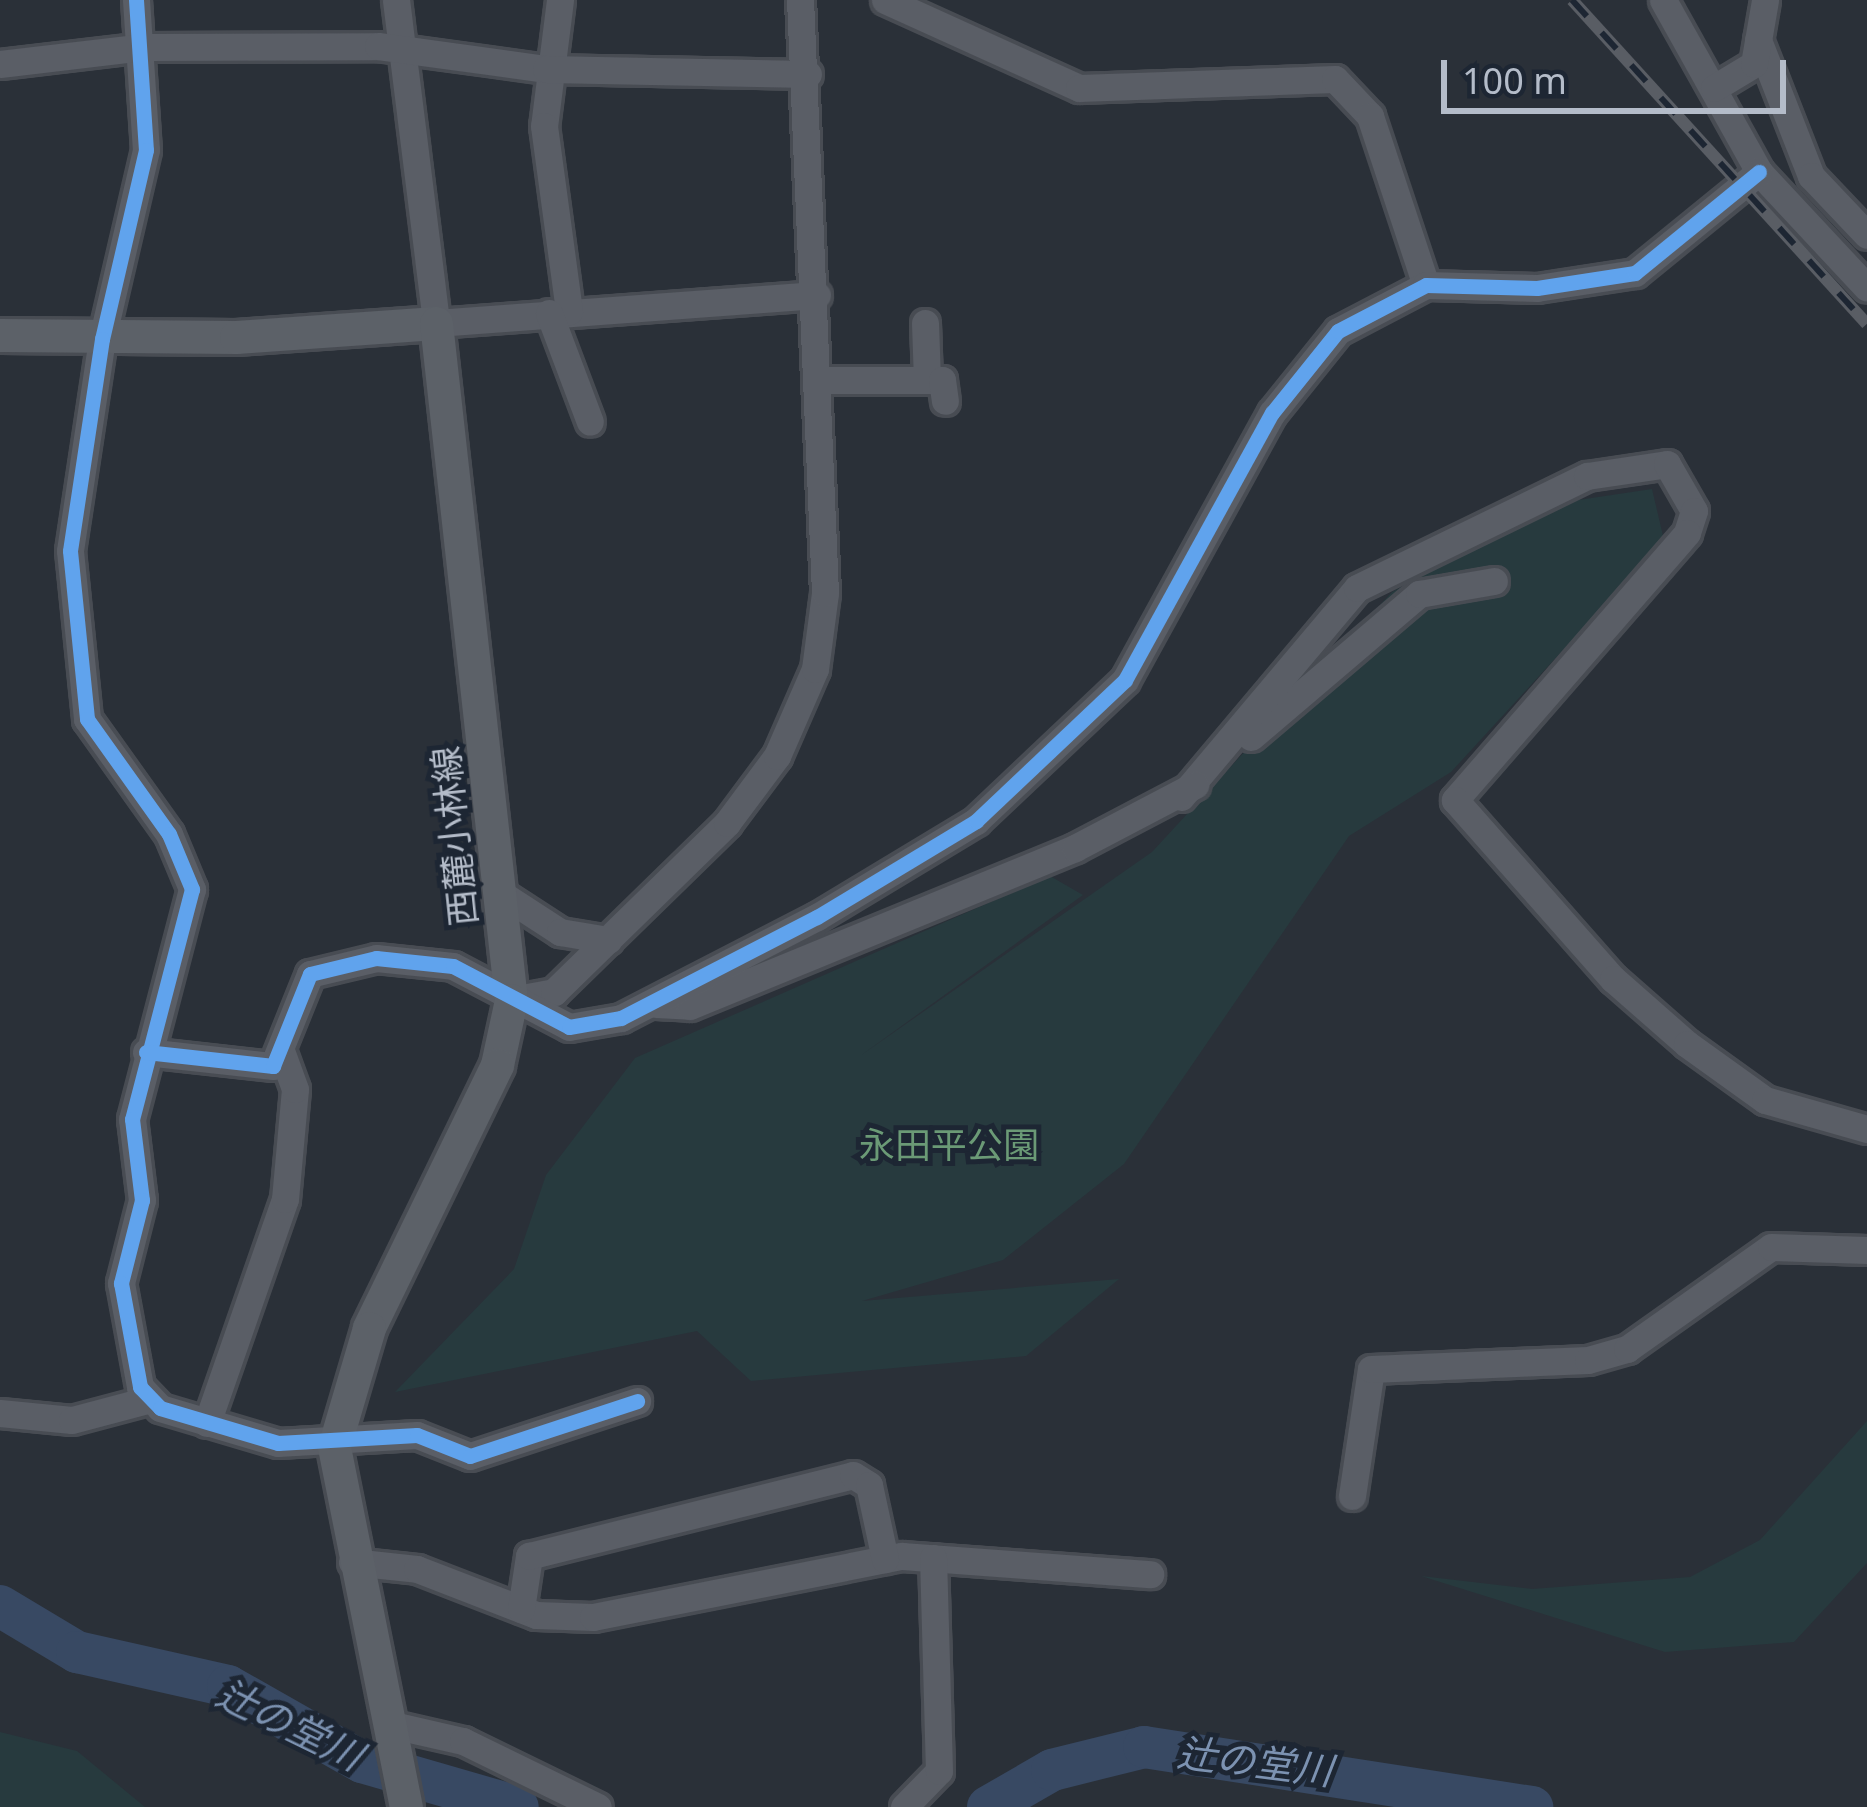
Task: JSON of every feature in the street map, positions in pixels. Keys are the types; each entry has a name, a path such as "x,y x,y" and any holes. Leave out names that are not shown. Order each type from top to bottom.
{"main road":[{"path":"0,335 101,339 436,322"},
{"name":"西麓小林線","path":"406,1807 352,1562 334,1447 369,1328 496,1065 511,1000 436,322"}],"street":[{"path":"136,0 145,46 146,150 101,339 70,551 82,705 169,833 192,889 132,1119 142,1200 122,1283 147,1400"},
{"path":"396,0 436,322 817,295"},
{"path":"560,0 546,69 559,312 590,422"},
{"path":"885,0 1079,88 1335,79 1370,116 1426,285"},
{"path":"1663,0 1759,172 1867,288"},
{"path":"1714,88 1746,74 1765,0"},
{"path":"511,1000 554,992 727,823 778,756 814,669 825,593 806,1"},
{"path":"1757,40 1811,176 1867,235"},
{"path":"0,64 145,46 402,50 546,69 808,74"},
{"path":"146,1052 226,1067 273,1066 282,1053 296,990 332,963 416,956 568,1027 652,1004 976,821 1063,750 1125,680 1272,412 1338,331 1426,285 1576,286 1636,273 1759,172"},
{"path":"817,380 936,391 925,323"},
{"path":"1181,797 1357,588 1587,476 1667,464 1694,511 1687,533 1455,800 1613,979 1687,1044 1765,1100 1867,1129"},
{"path":"652,1004 690,1006 1181,797 1419,594 1494,580"},
{"path":"500,893 560,932 608,940"},
{"path":"207,1423 285,1199 295,1089 282,1053"},
{"path":"1352,1496 1371,1369 1588,1360 1627,1349 1771,1247 1867,1250"},
{"path":"0,1413 72,1420 147,1400 207,1423 334,1447 417,1435 470,1456 638,1401"},
{"path":"520,1609 529,1556 853,1475 868,1485 885,1559"},
{"path":"352,1562 417,1569 520,1609 593,1617 885,1559 932,1558 1150,1574"},
{"path":"904,1807 939,1771 932,1558"},
{"path":"388,1725 463,1741 598,1807"}],"green space":[{"name":"永田平公園","path":"1652,489 1664,540 1451,772 1349,836 1124,1164 1003,1260 862,1301 1119,1279 1026,1356 751,1381 697,1331 395,1392 514,1269 546,1175 635,1058 1050,876 1083,895 860,1056 1152,852 1392,592 1558,503"},
{"path":"1867,1421 1867,1563 1794,1642 1665,1652 1421,1576 1532,1589 1690,1577 1760,1540"},
{"path":"0,1732 77,1751 145,1807 0,1807"}],"waterway":[{"name":"辻の堂川","path":"0,1606 77,1652 228,1686 362,1762 518,1807"},
{"name":"辻の堂川","path":"988,1807 1052,1770 1144,1747 1532,1807"}],"railway":[{"path":"1572,0 1867,324"}],"cycle path":[{"path":"136,0 146,150 102,339 70,551 87,719 169,834 192,889 132,1119 142,1200 121,1283 140,1387 160,1408 278,1443 417,1435 470,1456 637,1401"},
{"path":"146,1052 273,1066 310,974 376,958 453,966 569,1027 621,1018 817,917 976,821 1125,680 1272,413 1338,331 1426,285 1537,288 1635,273 1759,172"}]}
